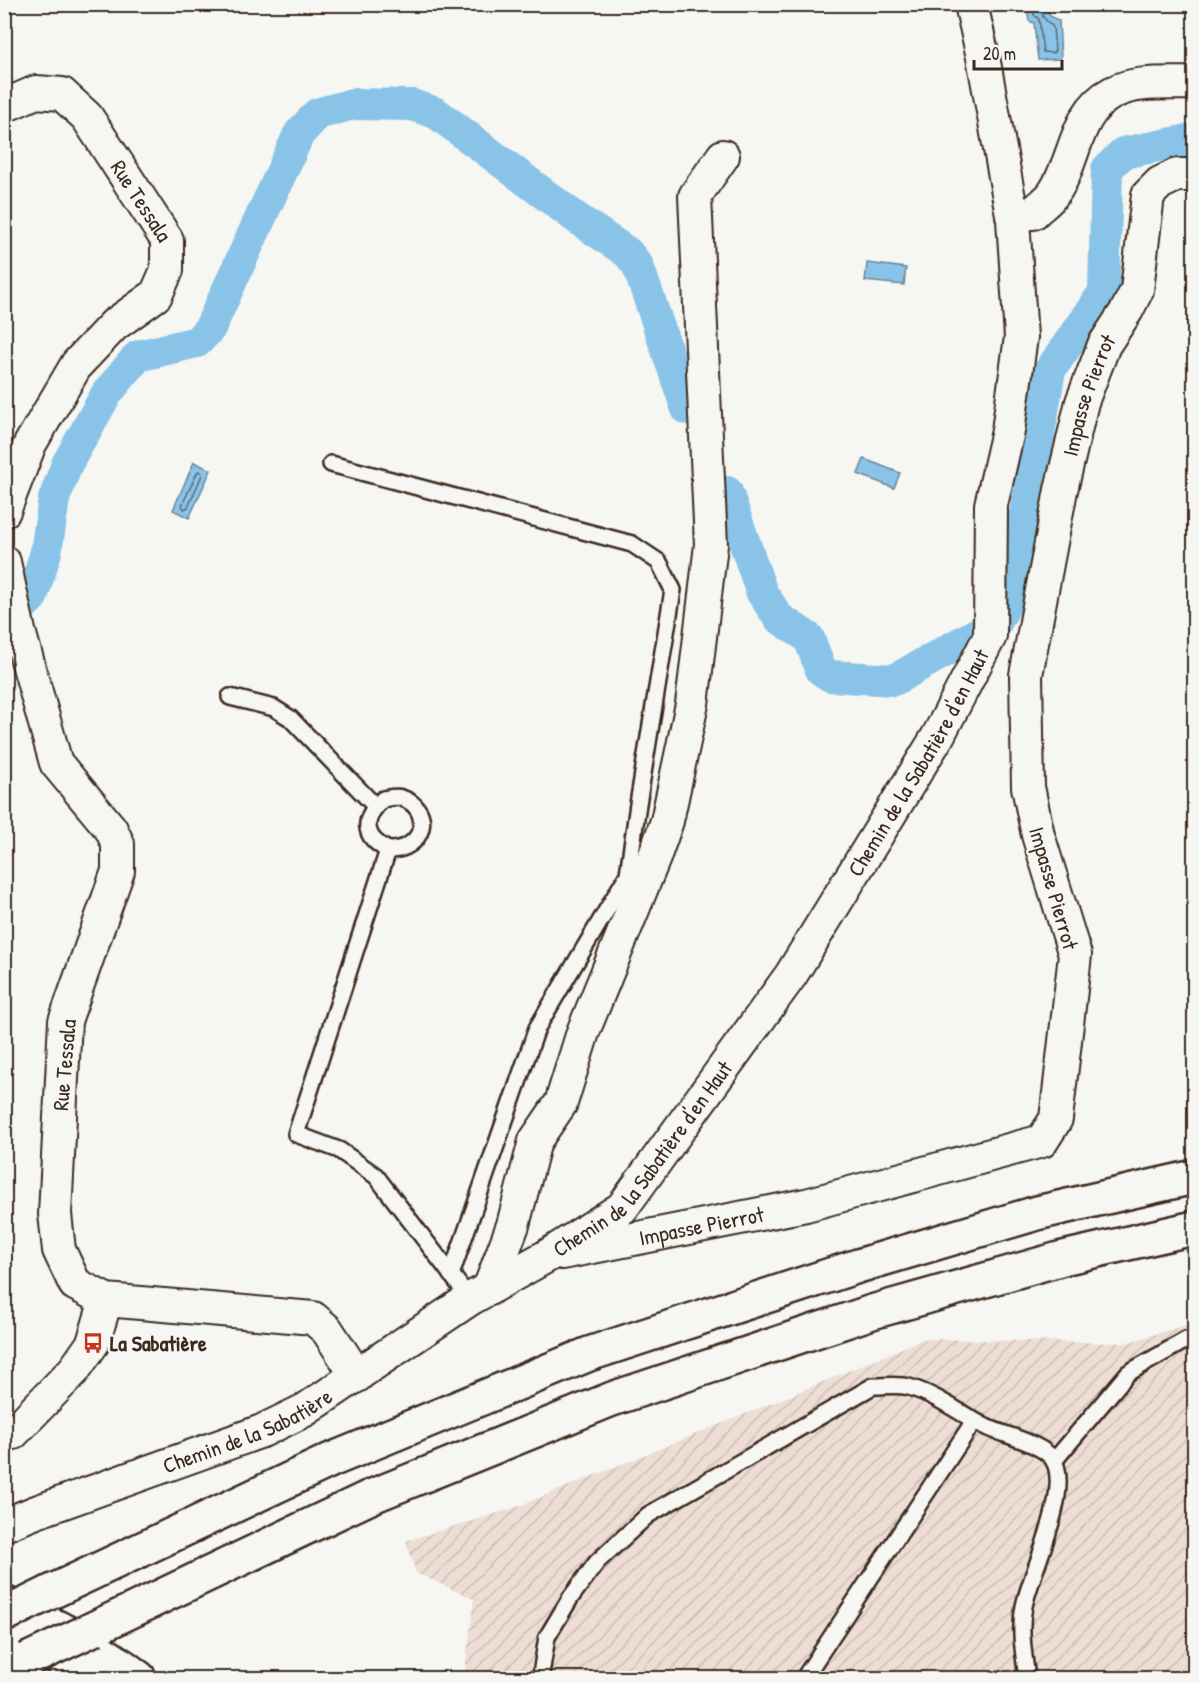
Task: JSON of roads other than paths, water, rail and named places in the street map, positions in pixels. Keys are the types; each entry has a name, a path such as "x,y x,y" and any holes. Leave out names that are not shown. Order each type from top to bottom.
{"main road":[{"path":"4,1615 331,1460 589,1354 846,1269 1037,1213 1194,1177"},
{"path":"16,1666 370,1497 612,1398 872,1312 1063,1258 1194,1228"},
{"path":"4,1603 60,1627 139,1678"},
{"path":"4,1627 45,1648 88,1678"}],"street":[{"name":"Chemin de la Sabatière d'en Haut","path":"479,1294 547,1256 622,1208 784,984 938,736 990,622 991,505 1008,431 1021,336 1012,214 971,4"},
{"path":"1012,214 1033,213 1052,195 1068,164 1081,126 1096,104 1114,92 1138,85 1194,82"},
{"name":"Rue Tessala","path":"4,105 36,92 62,94 87,117 167,240 167,270 156,295 114,325 77,364 30,444 4,511"},
{"path":"479,1294 513,1226 535,1141 561,1103 583,1032 654,858 667,821 690,716 711,544 695,196 723,156"},
{"name":"Impasse Pierrot","path":"547,1256 806,1204 1042,1141 1056,1119 1075,955 1038,835 1028,787 1026,675 1061,490 1082,402 1104,345 1137,290 1148,195 1160,183 1177,175 1194,175"},
{"name":"Rue Tessala","path":"4,562 11,601 56,763 111,829 118,844 117,871 65,1021 55,1214 59,1250 75,1284 106,1300 314,1318 327,1330 357,1376"},
{"name":"Chemin de la Sabatière","path":"4,1525 262,1431 305,1410 479,1294"},
{"path":"4,1432 13,1433 74,1370 93,1343 106,1300"}],"lane":[{"path":"331,464 632,544 659,562 673,590 628,874 537,1028 451,1275"},
{"path":"230,697 274,708 290,718 375,806"},
{"path":"402,798 416,808 422,822 419,837 406,849 388,850 378,845 367,826 369,814 383,799 402,798"},
{"path":"388,850 296,1134 339,1150 376,1176 451,1275 479,1294"},
{"path":"1054,1461 1128,1373 1186,1340 1194,1340"},
{"path":"541,1674 547,1638 571,1597 597,1562 648,1515 873,1386 908,1387 938,1400 974,1421 1039,1448 1054,1461 1059,1488 1046,1540 1024,1607 1022,1638 1027,1678"},
{"path":"804,1678 974,1421"}],"water":[{"path":"1046,6 1050,16 1059,21 1061,59 1038,60 1034,23 1029,21 1027,7"},
{"path":"867,263 906,268 904,285 865,281"},
{"path":"864,459 900,473 894,488 858,474"},
{"path":"194,462 211,470 189,518 173,510"}],"waterway":[{"path":"4,624 32,597 46,552 54,499 67,464 107,393 138,356 197,342 210,328 299,134 317,114 353,104 412,105 436,113 575,217 628,253 638,266 687,409"},
{"path":"727,492 762,593 779,618 809,638 821,670 830,676 894,680 996,623 1011,595 1050,370 1104,292 1107,169 1123,153 1194,139"}],"place":[{"name":"La Sabatière","path":"93,1343"}]}
